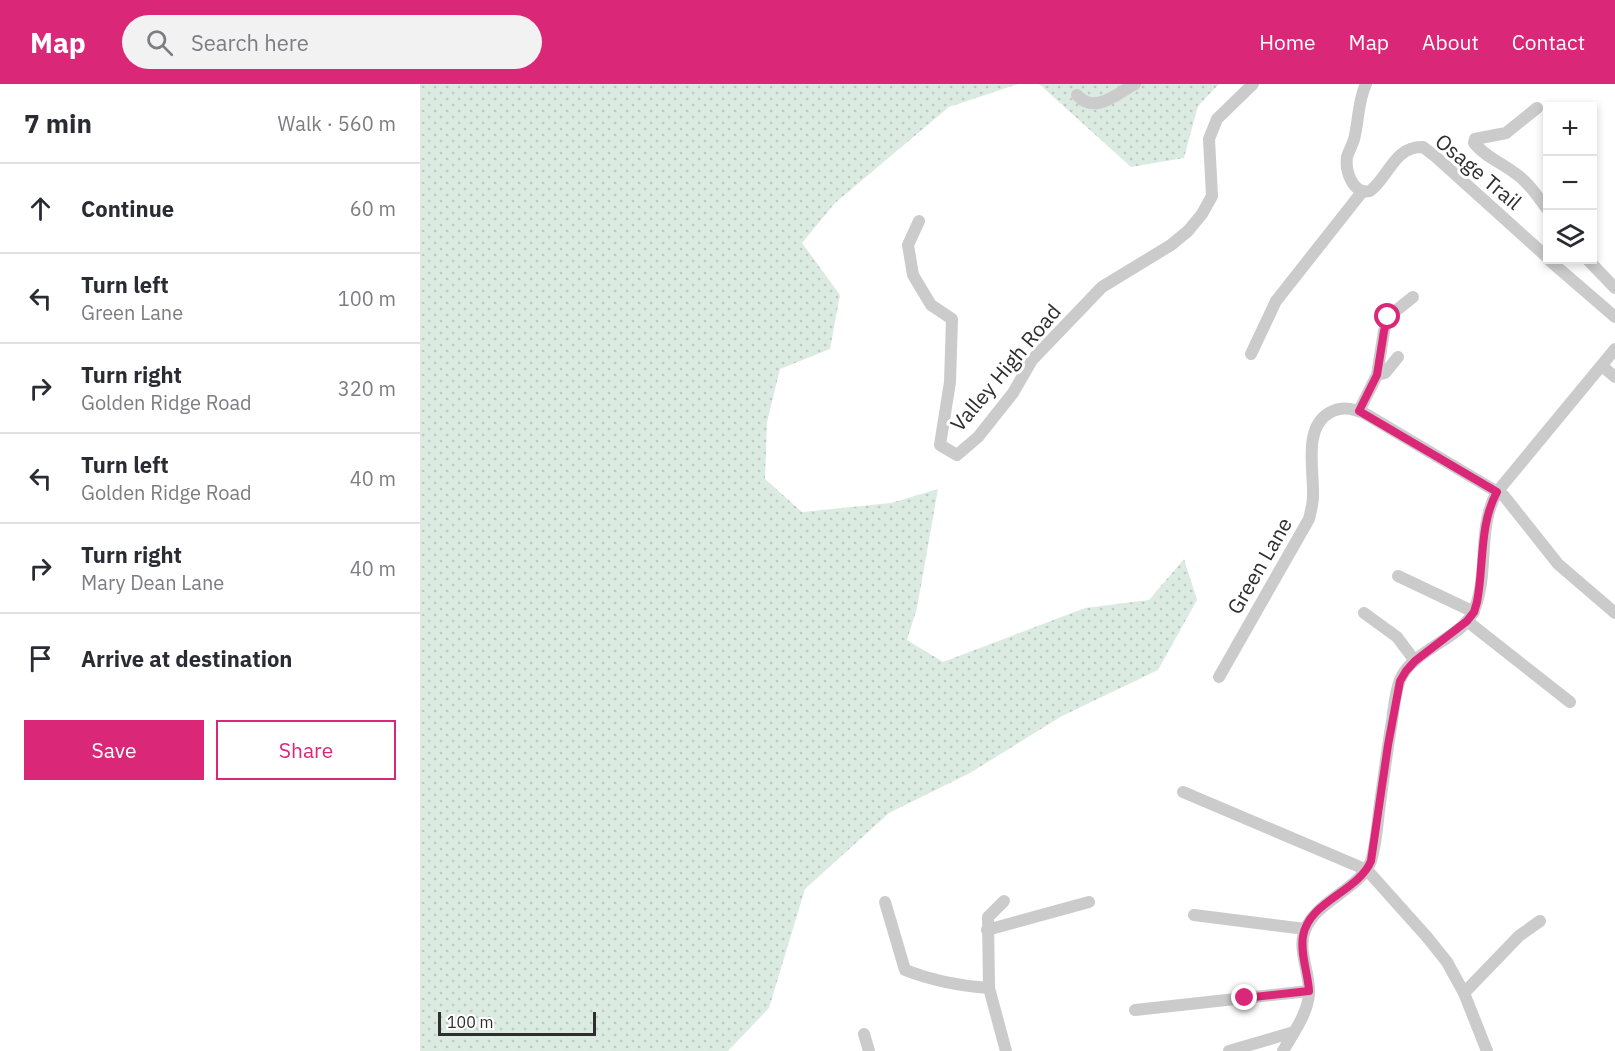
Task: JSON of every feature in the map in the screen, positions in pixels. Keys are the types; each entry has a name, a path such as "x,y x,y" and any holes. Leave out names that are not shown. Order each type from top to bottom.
{"street":[{"path":"1077,95 1083,102 1092,105 1103,103 1135,84"},
{"name":"Valley High Road","path":"919,221 908,245 913,275 931,305 952,319 950,382 940,445 957,455 978,437 1013,393 1032,360 1101,287 1171,244 1188,231 1202,214 1212,196 1209,139 1217,119 1253,84"},
{"path":"1251,354 1276,302 1362,192 1357,189 1350,177 1347,159 1354,142 1358,106 1366,84"},
{"path":"1537,108 1506,133 1475,139 1474,143 1486,156 1513,171 1535,191 1543,203"},
{"name":"Osage Trail","path":"1362,192 1374,188 1401,154 1412,148 1423,147 1543,254"},
{"name":"Osage Trail","path":"1554,264 1615,317"},
{"path":"1592,264 1615,288"},
{"path":"1413,297 1388,317 1377,375 1359,411 1497,492 1512,504 1558,564 1615,613"},
{"path":"1283,1051 1306,1009 1309,991 1302,944 1305,929 1322,908 1367,870 1371,861 1397,689 1403,674 1415,661 1471,616 1479,591 1487,523 1497,492 1615,349"},
{"path":"1377,375 1384,373 1398,357"},
{"path":"1602,366 1615,377"},
{"name":"Green Lane","path":"1219,678 1309,519 1313,498 1313,439 1316,427 1322,417 1337,408 1353,408 1359,411"},
{"path":"1398,576 1471,616 1570,702"},
{"path":"1364,612 1397,638 1415,661"},
{"path":"1183,792 1367,870 1428,937 1447,962 1464,993 1487,1051"},
{"path":"1004,901 988,917 987,930 989,988 1006,1051"},
{"path":"885,902 905,970 924,978 957,986 989,988"},
{"path":"987,930 1089,902"},
{"path":"1194,915 1305,929"},
{"path":"1464,993 1519,936 1540,921"},
{"path":"1135,1010 1309,991"},
{"path":"1229,1051 1294,1032"},
{"path":"864,1034 869,1051"}],"shaded area":[{"path":"420,84 1018,84 949,107 835,203 802,243 840,295 830,349 780,369 767,422 765,479 802,512 891,503 938,489 917,608 907,640 943,662 1085,608 1149,600 1184,559 1197,600 1158,670 1062,716 970,773 889,813 805,889 769,1008 728,1051 420,1051"},
{"path":"1039,84 1219,84 1198,106 1184,158 1131,167"}],"route":[{"path":"1245,998 1309,991 1302,944 1305,929 1322,908 1363,874 1371,861 1400,681 1415,661 1471,617 1477,602 1487,523 1497,492 1359,411 1377,375 1388,317"}]}
